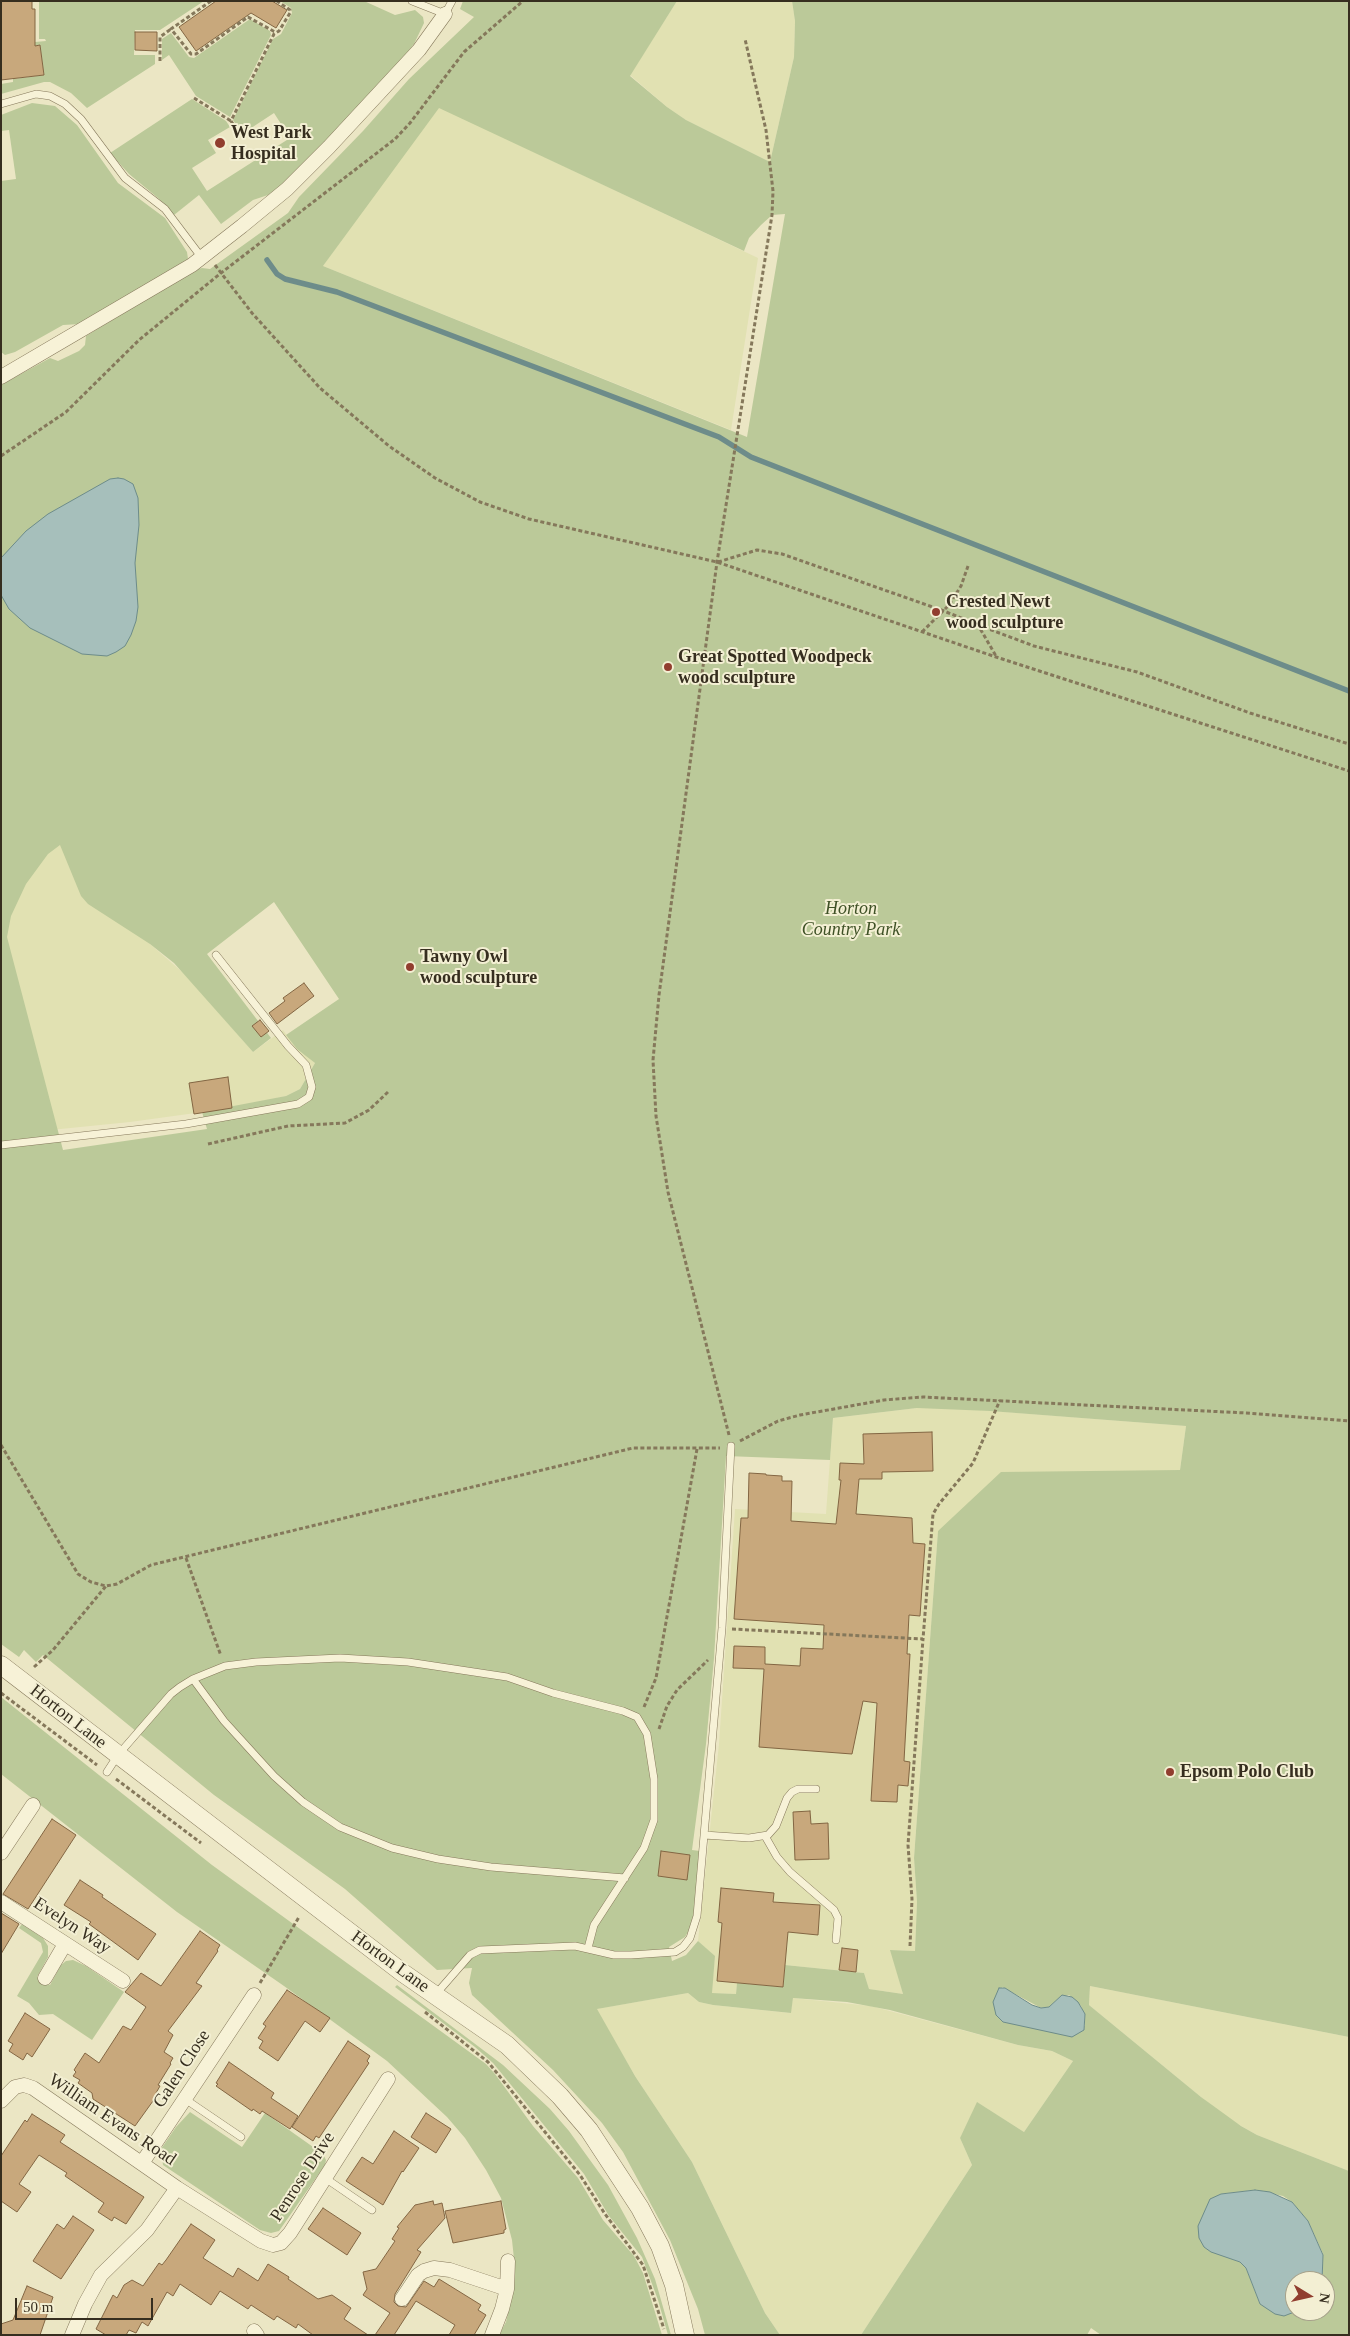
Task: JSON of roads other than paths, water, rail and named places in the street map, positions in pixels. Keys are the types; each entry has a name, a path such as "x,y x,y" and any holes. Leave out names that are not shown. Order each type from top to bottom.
{"street":[{"path":"2,375 202,258 287,189 420,50 445,14"},
{"name":"Horton Lane","path":"1,1665 396,1968 508,2045 560,2096 589,2130 640,2208 660,2246 674,2285 685,2335"},
{"path":"1,1853 33,1805"},
{"name":"Evelyn Way","path":"1,1902 123,1981"},
{"path":"45,1978 66,1944"},
{"name":"Galen Close","path":"142,2163 254,1995"},
{"name":"Penrose Drive","path":"177,2188 261,2241 277,2245 284,2241 290,2233 388,2079"},
{"name":"William Evans Road","path":"1,2101 15,2087 33,2088 177,2188"},
{"path":"72,2335 88,2298 101,2275 147,2230 177,2188"},
{"path":"492,2335 507,2289 508,2261"},
{"path":"402,2299 418,2275 434,2268 450,2270 507,2289"}],"lane":[{"path":"412,1 445,14 452,1"},
{"path":"1,104 36,94 50,96 65,104 81,119 125,178 165,209 202,258"},
{"path":"1,1145 186,1124 298,1104 309,1098 312,1086 306,1065 288,1046 216,955"},
{"path":"435,1995 474,1952 575,1946 621,1956 670,1953 683,1947 692,1933 697,1916 722,1628 731,1446"},
{"path":"107,1772 118,1755 171,1694 193,1679 225,1666 271,1660 340,1658 408,1662 507,1677 553,1693 613,1708 637,1717 647,1734 655,1798 654,1820 644,1848 597,1919 588,1948"},
{"path":"193,1679 224,1721 280,1781 302,1802 340,1827 392,1848 438,1859 491,1867 625,1878"},
{"path":"704,1835 739,1838 765,1836 774,1830 787,1798 792,1792 798,1789 816,1789"},
{"path":"765,1836 777,1857 790,1872 834,1910 838,1918 836,1940"},
{"path":"185,2099 241,2136"},
{"path":"325,2178 372,2210"}],"water":[{"path":"118,478 133,484 138,498 139,525 135,563 138,607 136,621 125,646 116,652 107,656 82,654 30,628 9,609 1,595 1,558 26,531 48,514 110,479"},
{"path":"999,1988 1005,1988 1032,2005 1041,2008 1049,2007 1062,1995 1072,1997 1078,2002 1085,2014 1084,2030 1072,2037 1003,2022 996,2015 993,2002"},
{"path":"1255,2190 1270,2192 1292,2202 1308,2221 1323,2255 1322,2271 1285,2271 1285,2316 1275,2314 1260,2304 1246,2268 1240,2262 1211,2252 1204,2247 1199,2238 1198,2226 1210,2199 1221,2194"}],"waterway":[{"path":"267,260 277,274 285,279 337,292 719,437 751,457 1349,691"}],"place":[{"name":"West Park Hospital","path":"220,143"},
{"name":"Crested Newt wood sculpture","path":"936,612"},
{"name":"Great Spotted Woodpeck wood sculpture","path":"668,667"},
{"name":"Tawny Owl wood sculpture","path":"410,967"},
{"name":"Epsom Polo Club","path":"1170,1772"}],"park label":[{"name":"Horton Country Park","path":"851,920"}]}
